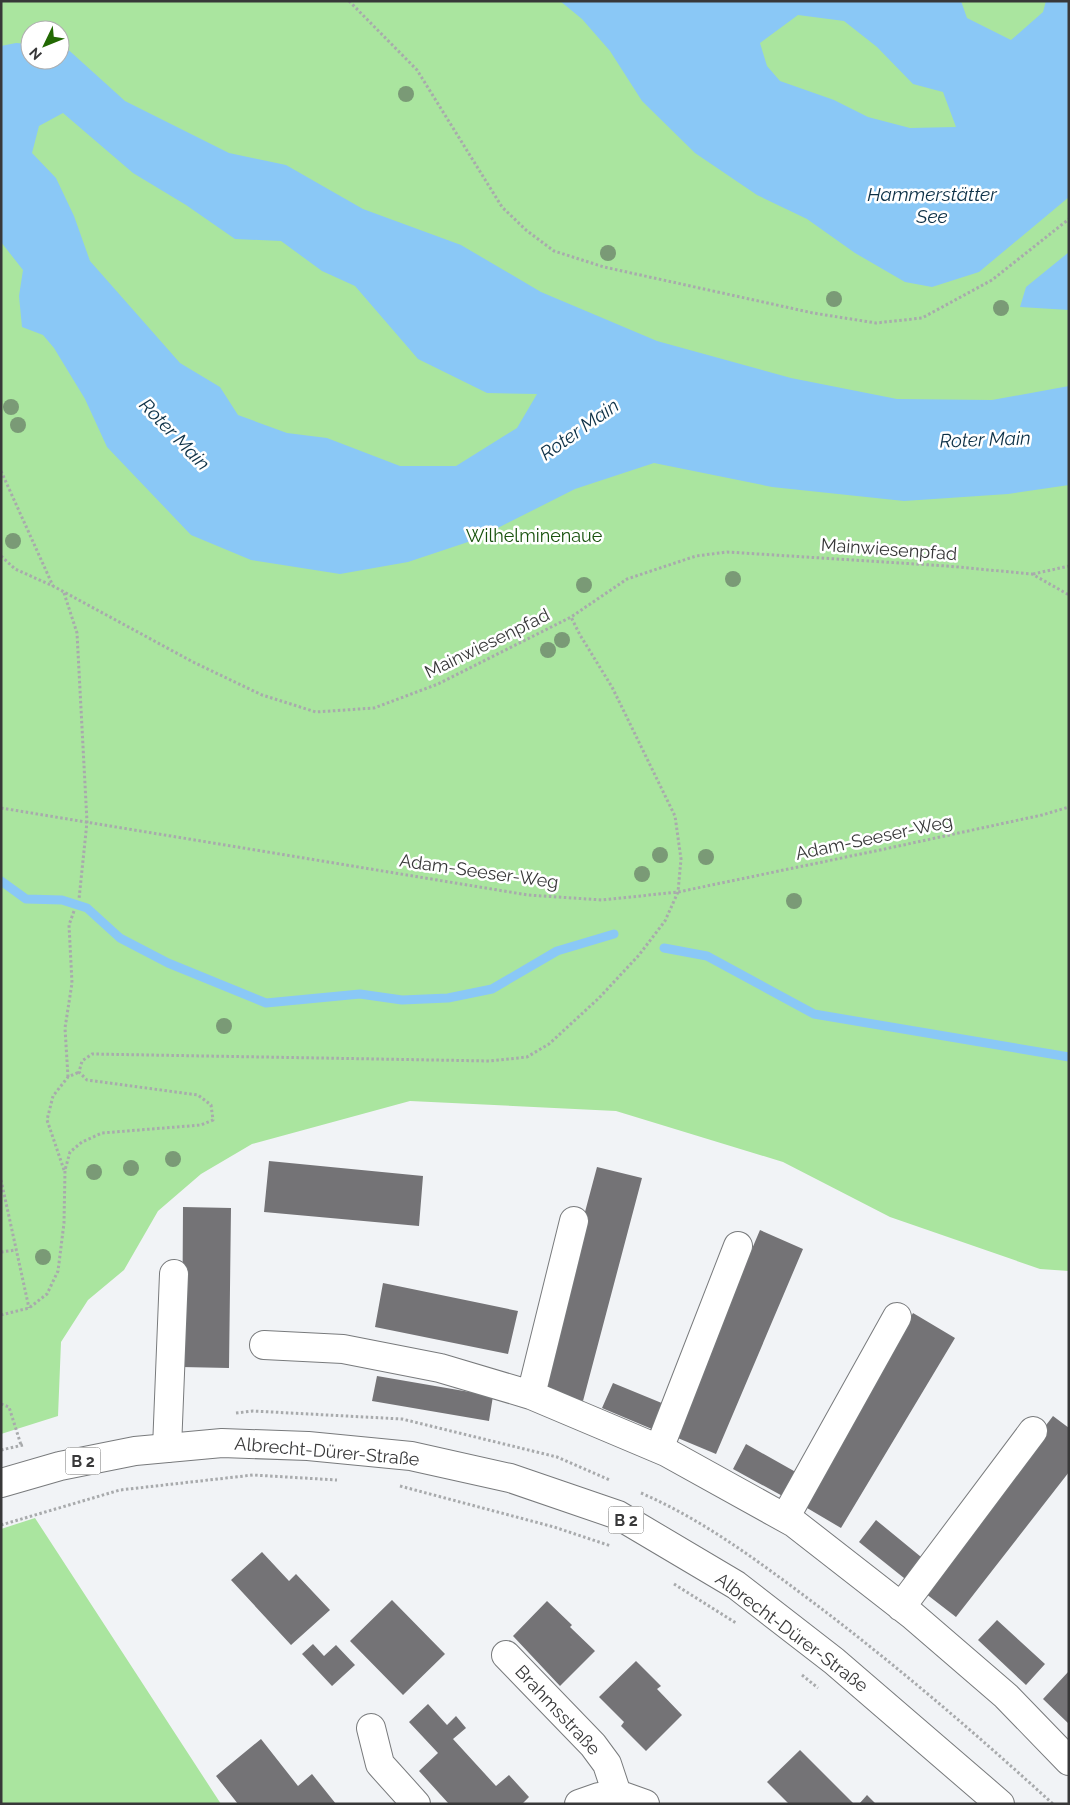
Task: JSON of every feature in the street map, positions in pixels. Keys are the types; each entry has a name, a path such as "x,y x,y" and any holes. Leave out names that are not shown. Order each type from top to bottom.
{"street":[{"path":"531,1395 574,1221"},
{"path":"659,1449 738,1246"},
{"path":"167,1448 174,1274"},
{"path":"785,1518 897,1318"},
{"path":"264,1345 343,1349 440,1368 531,1395 659,1449 785,1518 901,1607 1006,1696 1069,1761"},
{"path":"901,1607 1033,1431"},
{"name":"Albrecht-Dürer-Straße","path":"1,1483 60,1466 135,1451 222,1443 308,1446 411,1456 510,1478 618,1515 736,1585 834,1661 1000,1804"},
{"name":"Brahmsstraße","path":"506,1655 593,1744 607,1764 617,1794"},
{"path":"372,1728 380,1764 416,1804"},
{"path":"579,1804 599,1797 617,1794 645,1804"}],"path":[{"path":"349,1 418,70 502,207 526,230 554,251 604,267 814,313 876,323 922,318 992,280 1069,219"},
{"path":"1,471 53,586"},
{"name":"Mainwiesenpfad","path":"1,556 14,569 53,586 193,662 262,695 316,712 374,708 438,684 572,617 627,579 696,556 727,552 947,566 1032,574 1069,595"},
{"path":"1032,574 1069,566"},
{"path":"64,592 77,633 87,822 79,899"},
{"path":"79,1072 82,1061 92,1054 490,1062 527,1057 556,1037 599,998 639,955 665,921 678,892 681,859 675,816 612,688 580,635 572,617"},
{"name":"Adam-Seeser-Weg","path":"1,808 528,895 602,900 678,892 1042,815 1069,807"},
{"path":"68,1077 65,1028 72,983 69,925 74,912"},
{"path":"65,1170 47,1120 53,1096 68,1077 79,1072"},
{"path":"1,1314 28,1308 47,1294 58,1271 64,1223 65,1170 70,1152 82,1142 102,1133 201,1125 213,1120 211,1105 198,1095 87,1080 79,1072"},
{"path":"1,1180 28,1308"},
{"path":"1,1252 16,1250"},
{"path":"1,1404 9,1407 21,1445"},
{"path":"1,1525 120,1490 253,1475 341,1480"},
{"path":"399,1485 554,1528 618,1548"},
{"path":"666,1579 738,1625"},
{"path":"798,1672 821,1690"},
{"path":"1030,1783 1053,1804"}],"green space":[{"name":"Wilhelminenaue","path":"1,1 1069,1 1069,1271 1040,1269 890,1217 783,1162 616,1111 410,1101 252,1144 201,1174 158,1211 124,1270 88,1300 61,1342 58,1416 1,1434"},
{"path":"35,1518 221,1804 1,1804 1,1529"}],"water":[{"name":"Hammerstätter See","path":"560,1 961,1 967,18 1011,40 1043,12 1046,1 1069,1 1069,197 979,272 932,287 905,282 855,253 807,219 757,195 695,153 642,101 610,51 582,19","holes":["798,15 844,21 877,47 913,84 943,92 956,127 910,128 868,117 834,100 780,81 767,66 760,43"]},
{"name":"Roter Main","path":"20,43 20,70 70,70 70,51 125,101 229,153 286,165 363,209 461,245 541,292 657,341 791,378 897,399 992,400 1069,386 1069,485 1008,494 904,501 772,487 654,463 575,489 474,540 408,562 340,574 251,560 191,535 107,447 85,399 54,348 43,335 22,327 19,296 23,270 1,242 1,46","holes":["63,113 133,173 186,205 235,239 281,241 322,271 355,286 418,359 487,393 537,394 517,428 456,466 400,466 327,438 287,433 238,415 220,387 180,363 90,261 74,216 56,178 32,153 39,126"]},
{"path":"1069,252 1069,310 1020,307 1026,287"}],"building":[{"path":"269,1161 423,1176 419,1226 264,1212"},
{"path":"597,1167 642,1178 583,1401 538,1388"},
{"path":"183,1207 231,1208 229,1368 182,1367"},
{"path":"760,1230 803,1249 716,1454 673,1436"},
{"path":"383,1283 518,1311 508,1354 375,1327"},
{"path":"913,1313 955,1338 841,1528 802,1505"},
{"path":"377,1376 493,1396 489,1421 372,1401"},
{"path":"613,1383 669,1406 659,1432 602,1408"},
{"path":"1053,1416 1069,1428 1069,1472 956,1617 921,1590"},
{"path":"746,1444 801,1475 788,1499 733,1469"},
{"path":"876,1520 926,1561 909,1582 859,1542"},
{"path":"262,1552 289,1581 296,1574 330,1610 291,1645 231,1580"},
{"path":"392,1600 445,1654 403,1695 350,1641"},
{"path":"547,1601 595,1651 560,1686 513,1636"},
{"path":"997,1620 1045,1664 1026,1685 978,1640"},
{"path":"313,1644 324,1656 336,1645 355,1665 332,1686 302,1654"},
{"path":"636,1661 661,1686 657,1689 682,1715 646,1751 621,1726 624,1722 599,1697"},
{"path":"1069,1671 1069,1724 1043,1699"},
{"path":"428,1704 447,1725 456,1716 466,1728 453,1739 496,1786 509,1775 529,1797 522,1804 449,1804 419,1771 438,1753 409,1722"},
{"path":"261,1739 298,1786 312,1774 336,1804 238,1804 216,1776"},
{"path":"800,1750 854,1804 789,1804 767,1782"},
{"path":"867,1795 876,1804 859,1804"}],"waterway":[{"path":"1,881 26,899 62,900 87,908 120,938 168,963 266,1003 360,994 402,1000 448,998 492,989 557,951 614,934"},
{"path":"664,948 707,956 814,1014 1069,1057"}]}
